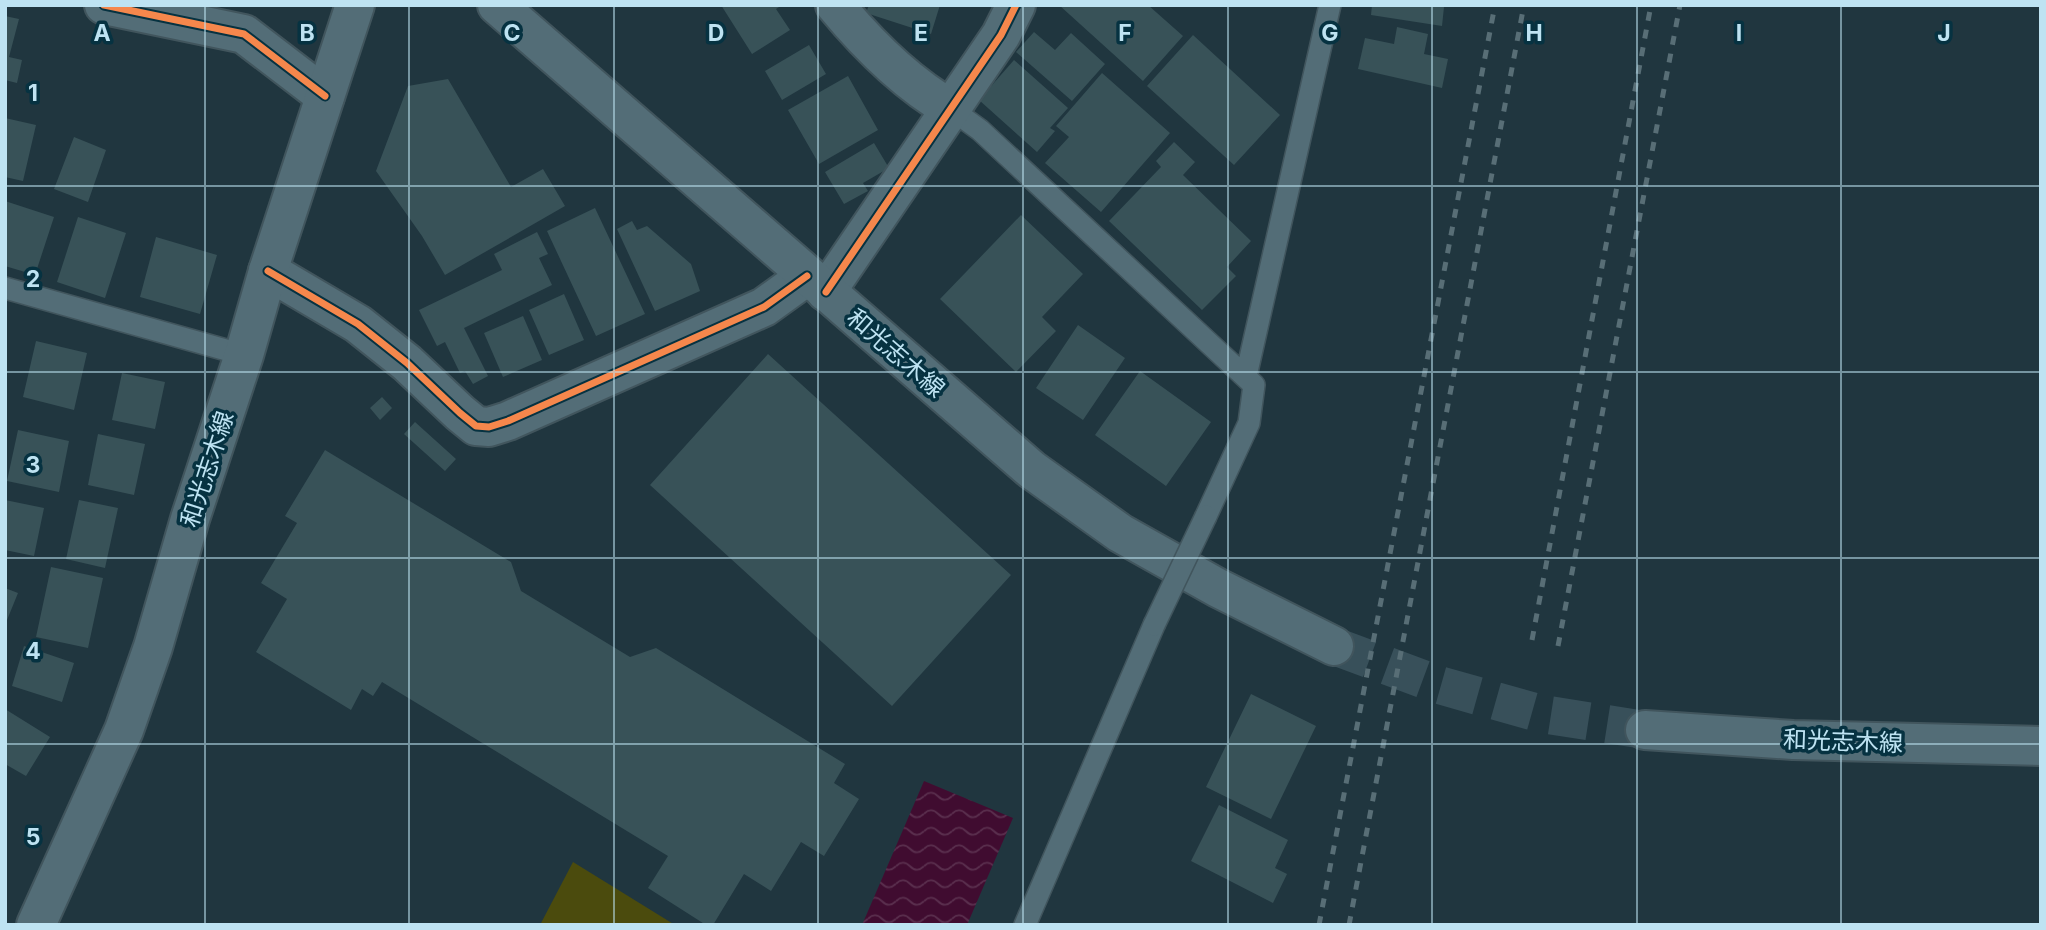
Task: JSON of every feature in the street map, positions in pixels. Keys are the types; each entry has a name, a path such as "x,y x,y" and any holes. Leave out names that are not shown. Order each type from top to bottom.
{"main road":[{"path":"104,5 246,20 326,96"},
{"name":"和光志木線","path":"36,925 124,730 244,355 268,271 355,5"},
{"name":"和光志木線","path":"497,5 1032,470 1120,533 1218,588 1334,646"},
{"path":"835,5 866,42 933,99 951,109"},
{"path":"268,271 358,324 407,363 476,426 489,427 508,421 816,284 951,109 1001,35 1016,5"},
{"name":"和光志木線","path":"1645,730 1793,740 2041,746"}],"lane":[{"path":"1246,376 1330,5"},
{"path":"951,109 980,130 1254,385 1250,423 1154,625 1026,925"},
{"path":"7,293 244,355"}],"shaded area":[{"path":"573,862 675,925 540,925"}],"water":[{"path":"924,781 1013,818 967,925 862,925"}],"building":[{"path":"721,5 782,5 776,9 790,30 752,54"},
{"path":"869,5 940,5 931,34 866,13"},
{"path":"1059,5 1148,5 1183,36 1143,81"},
{"path":"1372,5 1444,7 1442,26 1371,15"},
{"path":"5,16 19,19 9,57 22,60 17,83 5,80"},
{"path":"1397,27 1428,34 1424,54 1448,59 1442,88 1358,69 1365,38 1394,44"},
{"path":"1034,32 1055,50 1071,33 1105,64 1072,101 1016,52"},
{"path":"1193,35 1280,115 1234,165 1147,86"},
{"path":"809,45 826,74 782,100 765,71"},
{"path":"1014,60 1068,108 1050,128 1055,131 1037,152 979,100"},
{"path":"1102,73 1170,133 1101,212 1045,163 1069,137 1056,126"},
{"path":"848,76 878,130 819,164 788,110"},
{"path":"448,79 511,187 543,169 565,206 445,275 422,236 376,171 408,86"},
{"path":"5,118 36,125 23,181 5,177"},
{"path":"74,137 106,150 88,202 54,189"},
{"path":"1174,142 1195,162 1183,175 1251,241 1227,267 1236,276 1202,310 1109,221 1161,167 1156,161"},
{"path":"874,143 889,168 863,183 868,191 844,204 825,172"},
{"path":"5,201 54,217 35,275 5,266"},
{"path":"595,208 645,314 596,336 547,231"},
{"path":"1021,215 1083,274 1042,317 1056,331 1016,372 940,299"},
{"path":"78,217 126,233 105,298 57,282"},
{"path":"632,221 637,230 647,226 691,264 700,291 655,311 617,229"},
{"path":"537,232 548,254 539,258 552,285 464,328 488,376 473,384 465,371 460,373 445,342 437,346 419,310 502,270 494,254"},
{"path":"156,237 217,255 200,314 140,297"},
{"path":"564,294 584,340 549,355 529,310"},
{"path":"523,316 542,360 503,377 484,333"},
{"path":"1078,325 1125,358 1083,420 1036,388"},
{"path":"36,341 87,353 74,410 23,397"},
{"path":"768,354 1011,575 892,706 650,485"},
{"path":"1140,371 1211,422 1166,486 1095,435"},
{"path":"122,373 165,382 155,429 112,420"},
{"path":"382,397 392,408 380,420 370,408"},
{"path":"415,422 456,459 445,471 404,434"},
{"path":"18,430 69,441 59,492 7,481"},
{"path":"98,434 145,444 134,495 88,485"},
{"path":"325,450 511,562 521,591 630,657 656,648 845,764 834,783 859,799 824,856 801,842 771,891 744,874 713,925 706,925 648,888 668,856 382,682 373,696 362,689 351,710 256,652 287,599 261,583 297,523 285,516"},
{"path":"5,500 44,508 34,556 5,550"},
{"path":"79,500 118,508 105,568 66,559"},
{"path":"51,567 103,578 88,648 36,637"},
{"path":"5,588 18,593 5,625"},
{"path":"24,646 74,663 62,702 12,686"},
{"path":"1251,694 1316,726 1271,819 1206,787"},
{"path":"5,709 50,737 26,776 5,764"},
{"path":"1219,805 1288,840 1275,868 1287,874 1273,903 1191,861"}],"tunnel":[{"path":"1334,646 1439,685 1542,714 1645,730"}],"railway":[{"path":"1319,925 1495,5"},
{"path":"1349,925 1524,5"},
{"path":"1532,640 1651,5"},
{"path":"1558,646 1680,5"}],"cycle path":[{"path":"104,5 244,34 325,96"},
{"path":"826,292 1001,35 1016,5"},
{"path":"268,271 358,324 407,363 476,426 489,427 764,307 807,276"}]}
